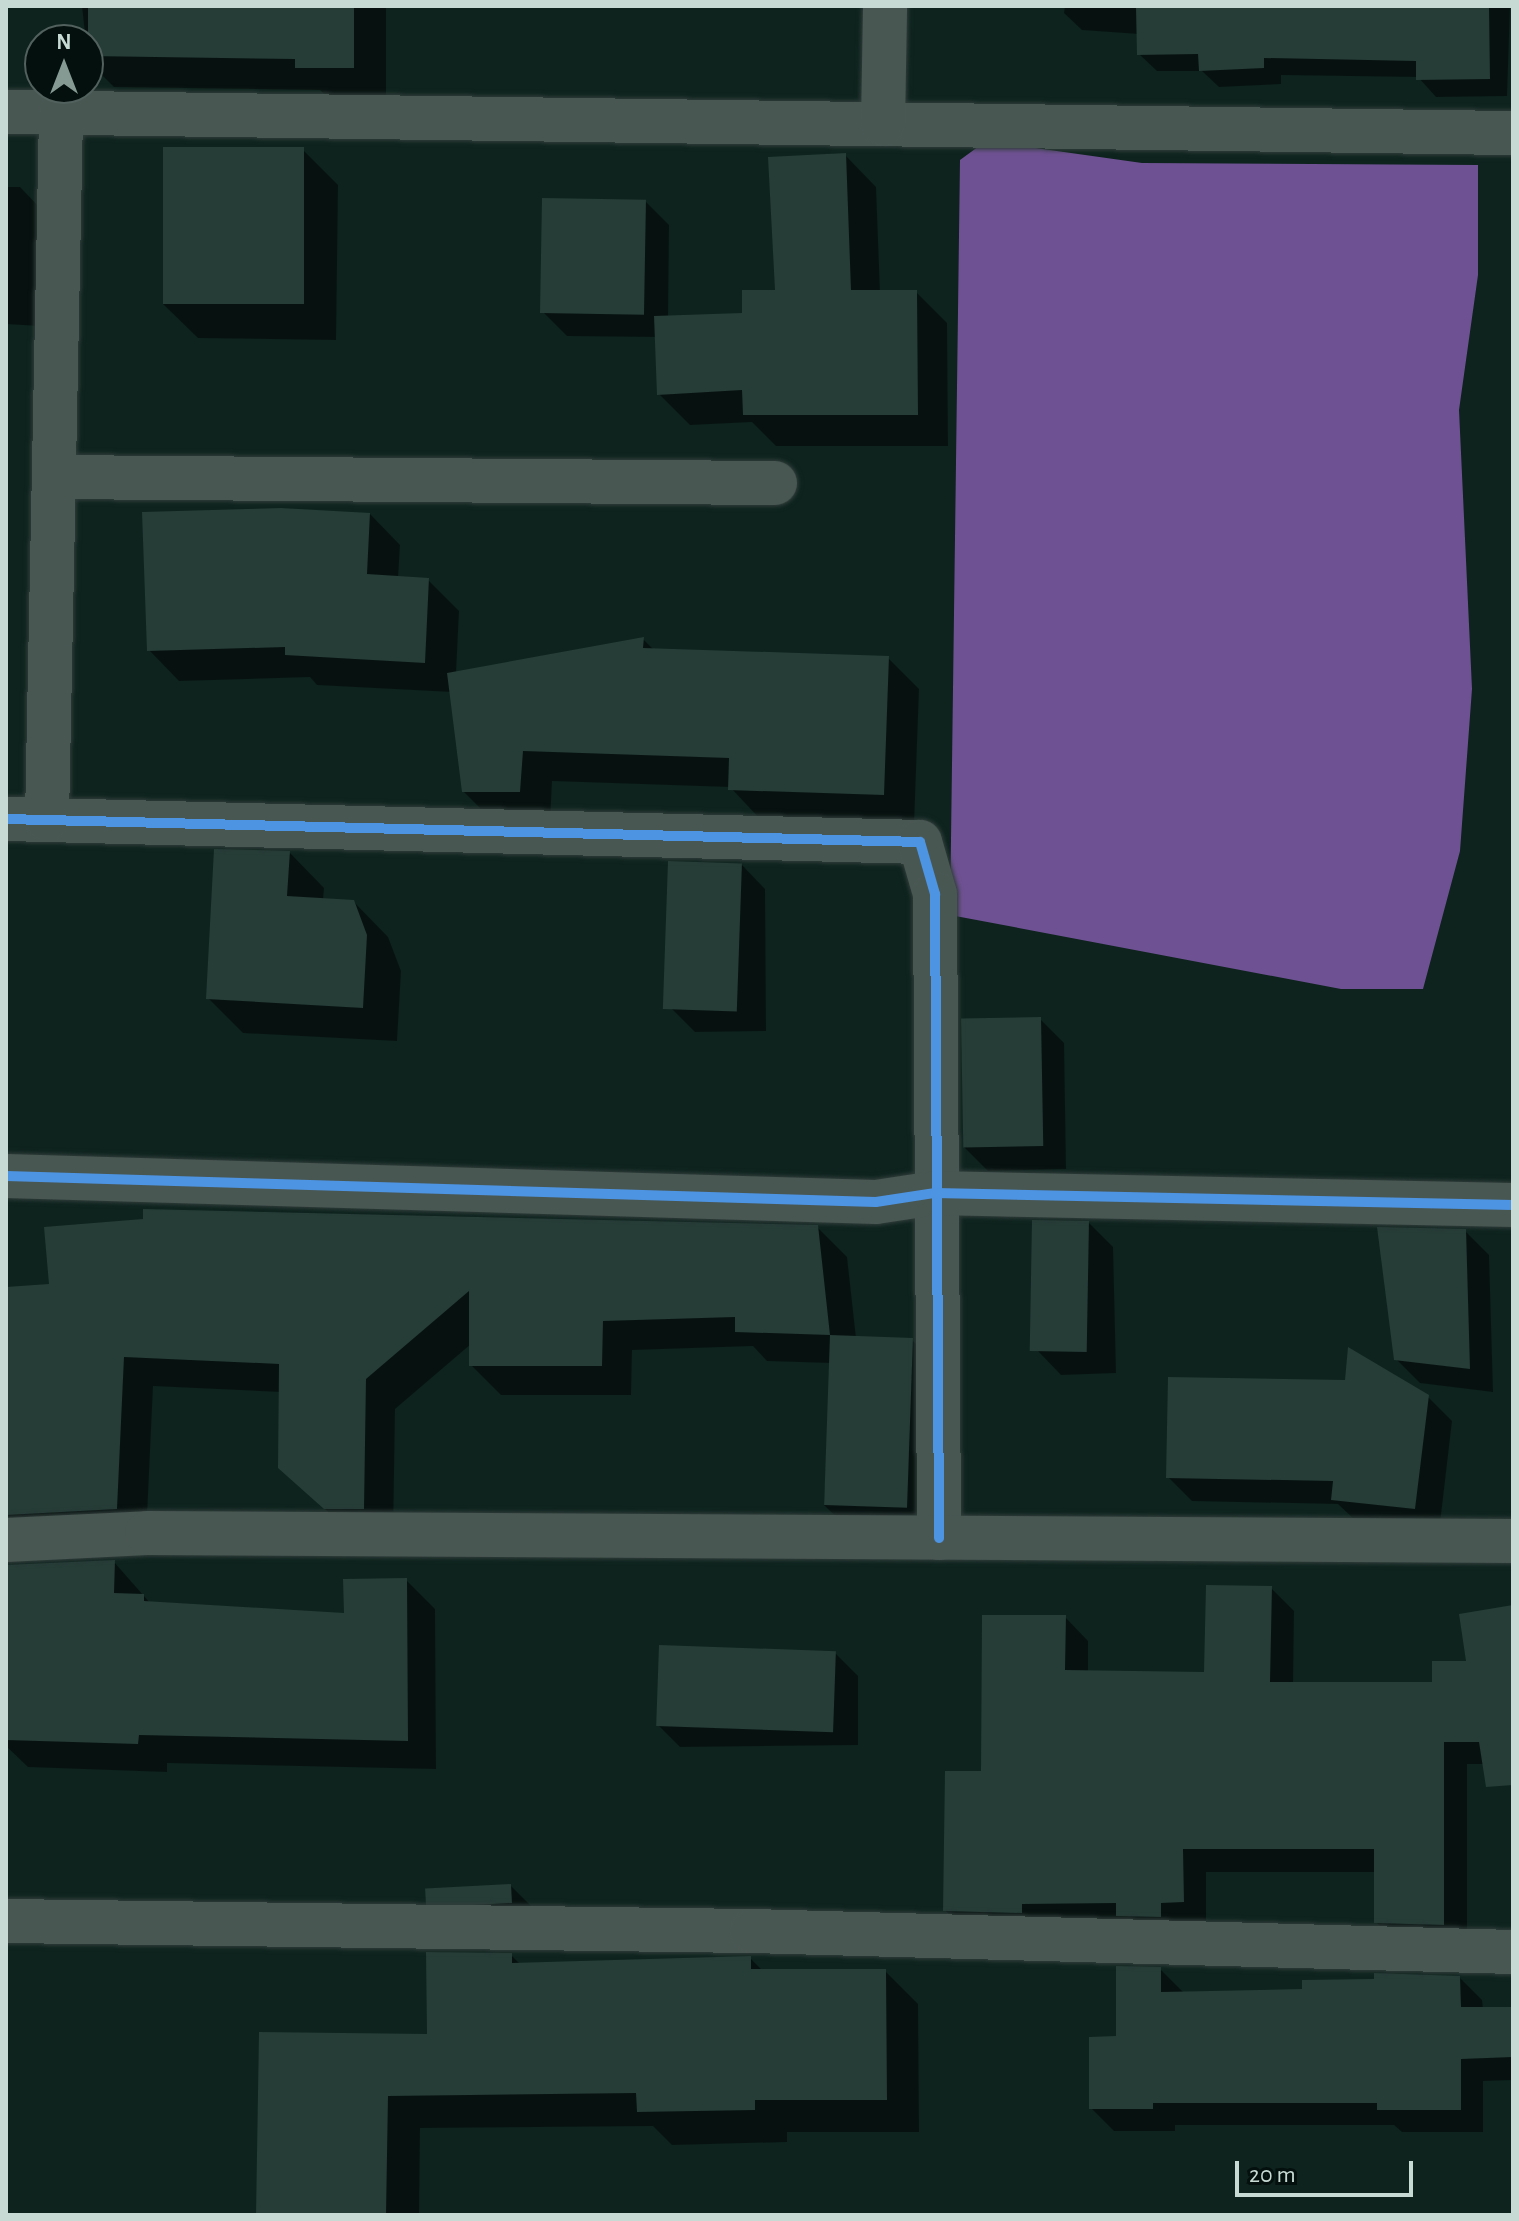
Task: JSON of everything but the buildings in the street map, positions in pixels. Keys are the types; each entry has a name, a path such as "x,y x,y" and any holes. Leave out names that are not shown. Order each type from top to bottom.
{"street":[{"path":"883,124 885,6"},
{"path":"6,112 1513,133"},
{"path":"61,113 54,477 27,819 920,842 935,894 939,1538"},
{"path":"54,477 775,483"},
{"path":"6,1176 876,1202 935,1193 1513,1205"},
{"path":"6,1540 147,1533 1513,1541"},
{"path":"6,1921 752,1931 1513,1952"}],"shaded area":[{"path":"986,141 1142,163 1478,165 1478,275 1459,410 1472,689 1460,851 1423,989 1341,989 950,915 960,160"}],"cycle path":[{"path":"6,819 920,842 935,894 939,1538"},
{"path":"6,1176 876,1202 935,1193 1513,1205"}]}
